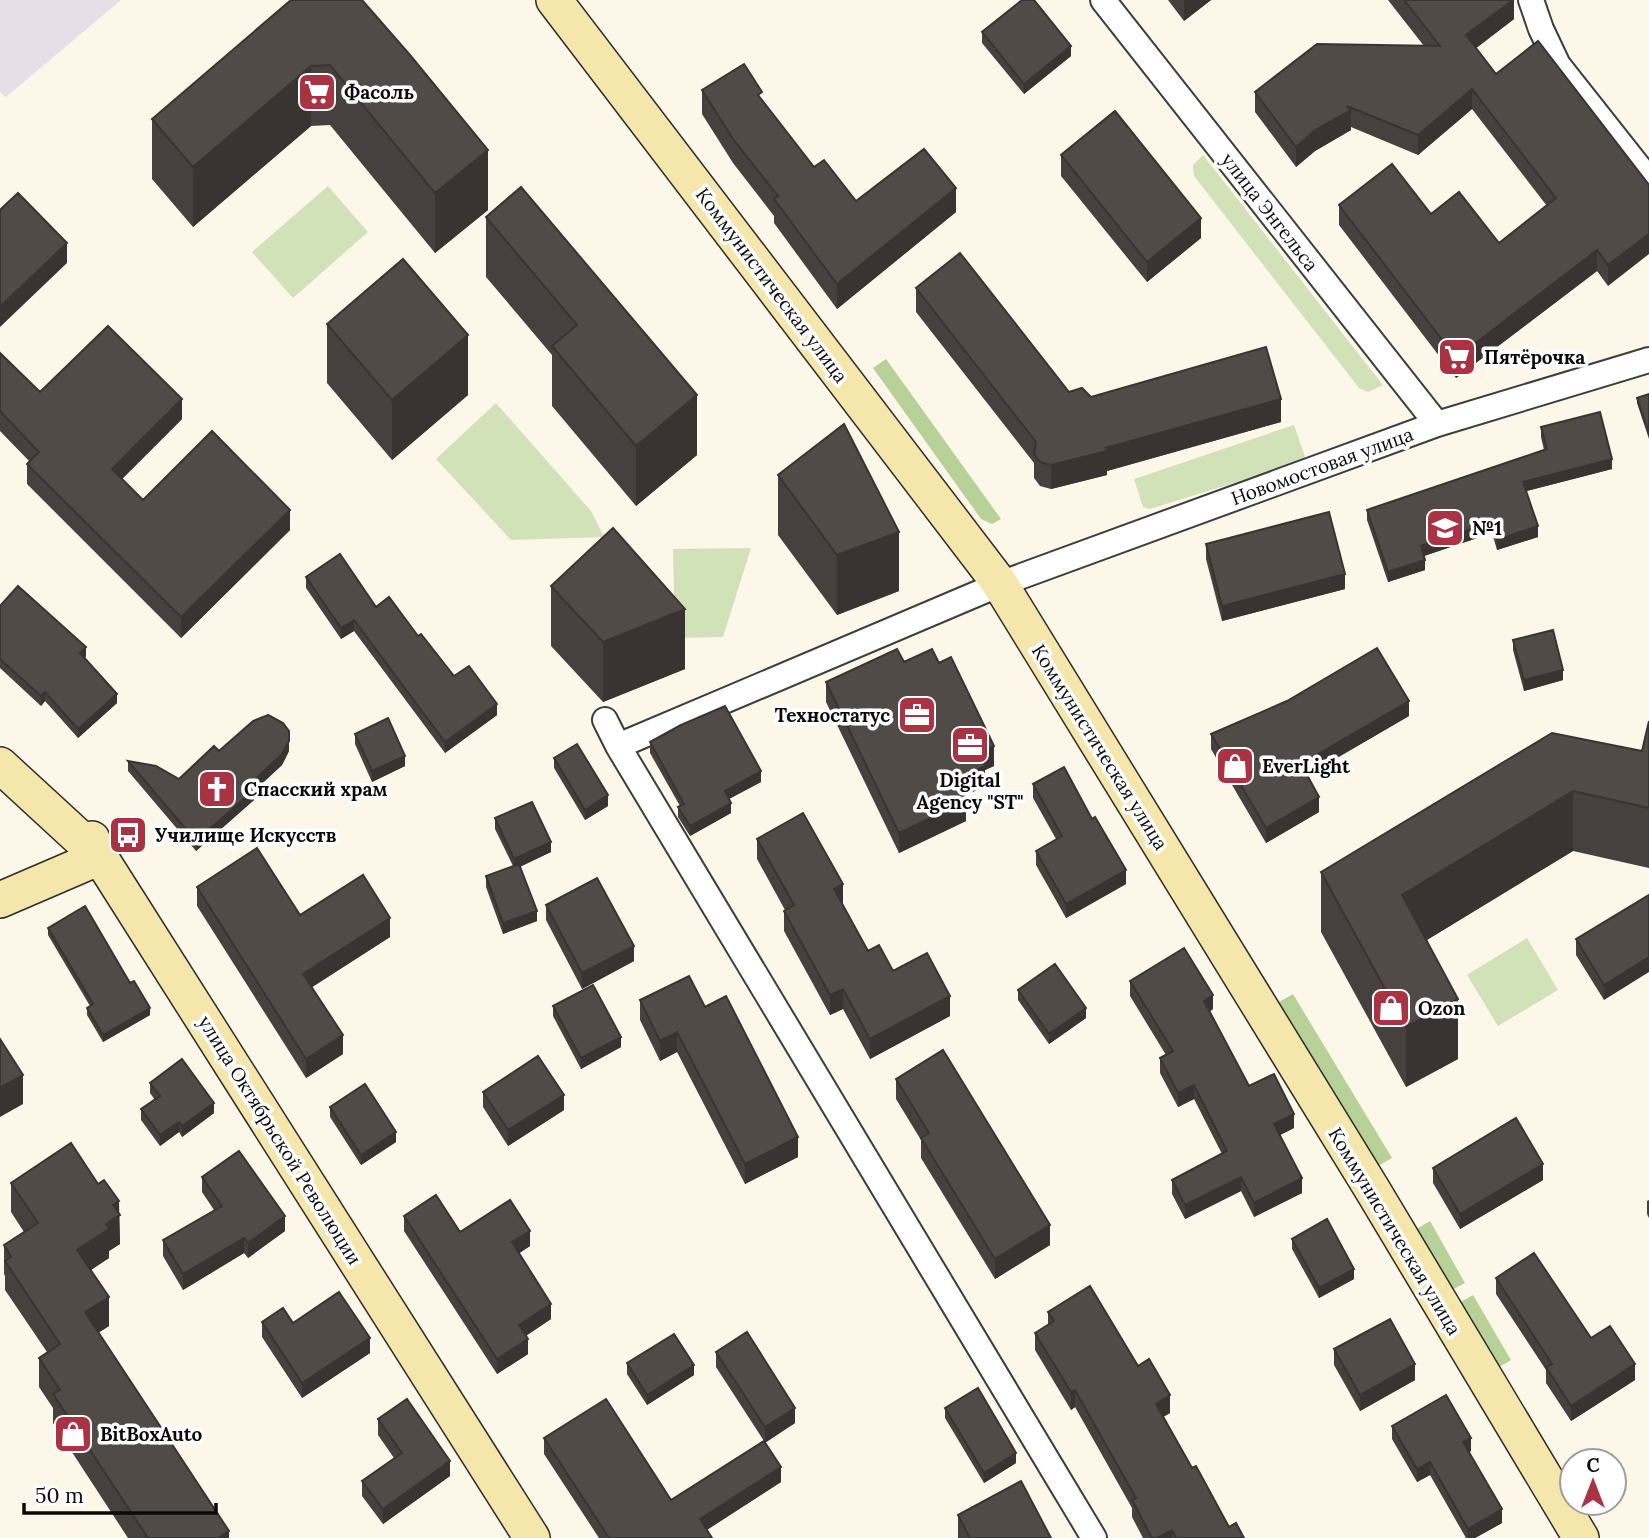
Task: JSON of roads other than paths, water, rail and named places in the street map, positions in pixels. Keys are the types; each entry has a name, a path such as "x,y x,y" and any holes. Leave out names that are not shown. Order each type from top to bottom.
{"street":[{"name":"улица Энгельса","path":"1103,0 1437,424"},
{"path":"1531,0 1541,29 1559,65 1649,180"},
{"name":"Коммунистическая улица","path":"566,4 1000,584 1371,1189 1581,1538"},
{"name":"Новомостовая улица","path":"618,746 1000,584 1437,424 1649,360"},
{"path":"605,720 618,746 1094,1538"},
{"path":"0,743 82,818 100,857 0,900"},
{"name":"улица Октябрьской Революции","path":"0,765 100,857 532,1538"}],"place":[{"name":"Фасоль","path":"317,92"},
{"name":"Пятёрочка","path":"1457,357"},
{"name":"№1","path":"1445,528"},
{"name":"Техностатус","path":"917,715"},
{"name":"Digital Agency \"ST\"","path":"970,745"},
{"name":"EverLight","path":"1235,766"},
{"name":"Спасский храм","path":"217,789"},
{"name":"Училище Искусств","path":"128,835"},
{"name":"Ozon","path":"1391,1008"},
{"name":"BitBoxAuto","path":"73,1434"}]}
